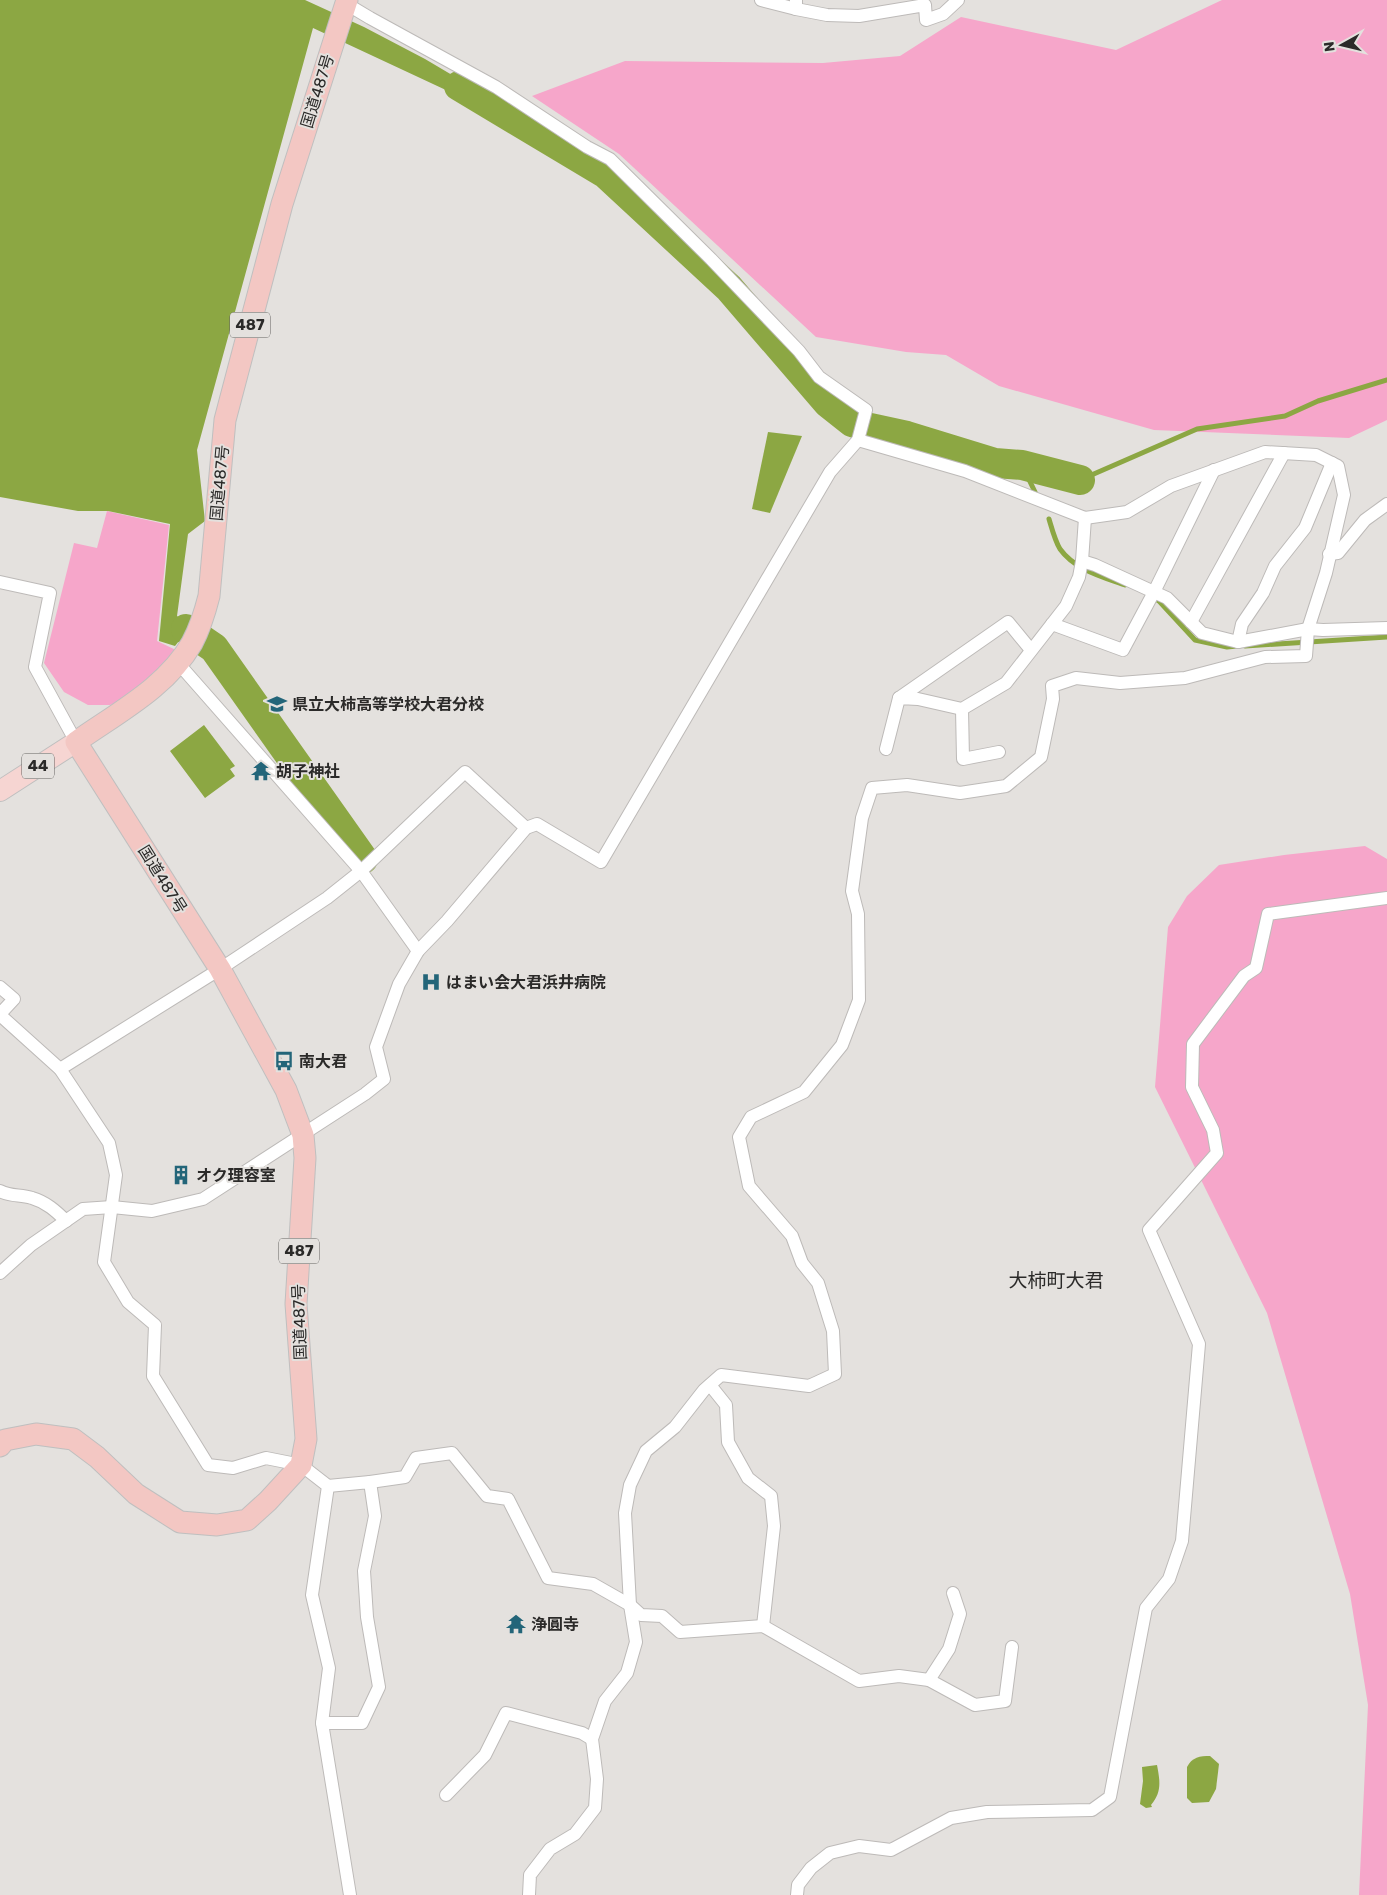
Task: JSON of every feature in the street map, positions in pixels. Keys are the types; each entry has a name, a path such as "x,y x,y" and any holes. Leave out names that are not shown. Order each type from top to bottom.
{"highway":[{"name":"国道487号","path":"301,1465 306,1439 296,1304 305,1158 303,1135 286,1090 220,969 76,742 154,687 178,663 192,643 203,617 210,596 225,420 282,204 332,40 345,5"},
{"path":"0,1446 5,1440 36,1434 73,1439 136,1494 180,1522 217,1525 247,1520 268,1501 301,1465"}],"main road":[{"name":"44","path":"0,791 76,742"}],"street":[{"path":"761,0 796,4 827,15 860,16 925,5 926,20 943,14 958,0"},
{"path":"0,1273 31,1245 83,1209 112,1207 152,1211 203,1199 303,1135 384,1079 376,1047 399,984 418,951 447,921 526,828 537,824 601,862 830,472 858,440 866,410 819,377 798,351 712,259 610,159 587,148 496,87 345,5"},
{"path":"529,1895 530,1875 550,1848 575,1834 595,1808 597,1779 592,1739 605,1701 627,1674 636,1642 630,1605 626,1513 630,1485 646,1451 675,1427 721,1375 809,1386 835,1374 834,1331 818,1283 802,1264 792,1236 749,1186 740,1137 751,1117 804,1092 842,1045 859,1000 858,914 852,891 862,818 872,788 907,785 960,792 1006,786 1041,757 1053,699 1052,686 1076,678 1120,684 1184,678 1265,657 1306,656 1308,629 1326,573 1344,495 1338,466 1316,455 1265,452 1171,486 1127,512 1085,518 965,471 858,440"},
{"path":"1191,622 1284,453"},
{"path":"1238,642 1242,624 1263,593 1275,566 1305,528 1332,463"},
{"path":"1052,624 1123,650 1214,470"},
{"path":"1329,554 1338,553 1365,520 1387,504"},
{"path":"898,698 918,699 962,709 1006,682 1066,606 1079,577 1085,518"},
{"path":"1082,561 1095,565 1151,597 1167,598 1202,633 1238,642 1308,629 1387,628"},
{"path":"0,582 50,594 35,667 76,742"},
{"path":"886,749 898,698 1008,622 1031,650"},
{"path":"178,663 361,871 418,951"},
{"path":"962,709 963,758 999,752"},
{"path":"60,1069 220,969 327,898 361,871 465,772 526,828"},
{"path":"797,1895 798,1885 811,1868 830,1853 860,1846 891,1850 951,1818 987,1812 1092,1810 1110,1797 1146,1608 1169,1579 1182,1541 1199,1344 1148,1230 1217,1153 1213,1130 1192,1087 1193,1044 1244,976 1256,968 1268,914 1387,898"},
{"path":"0,987 14,999 0,1014 60,1069 109,1143 116,1175 104,1262 128,1302 156,1325 153,1376 208,1465 233,1468 266,1458 301,1465 328,1486 405,1477 416,1458 452,1453 487,1496 508,1499 548,1578 593,1584 630,1605 641,1615 662,1616 680,1632 762,1626 860,1681 899,1676 928,1680 975,1705 1005,1701 1012,1647"},
{"path":"0,1192 11,1196 32,1198 52,1208 66,1221"},
{"path":"710,1386 726,1406 728,1442 744,1471 748,1478 771,1496 774,1526 762,1626"},
{"path":"322,1723 362,1723 379,1687 367,1617 364,1571 375,1516 370,1482"},
{"path":"328,1486 312,1595 329,1668 322,1723 350,1895"},
{"path":"928,1680 949,1649 960,1614 953,1593"},
{"path":"446,1795 485,1755 506,1713 582,1732 592,1739"}],"shaded area":[{"path":"0,0 305,0 364,27 425,59 496,101 490,118 463,98 313,28 197,450 205,521 188,534 177,616 188,624 183,636 175,646 159,641 170,524 108,511 78,511 0,497"},
{"path":"1222,0 1387,0 1387,420 1349,438 1154,430 999,386 946,355 906,352 816,337 619,154 532,96 625,61 823,63 900,56 961,17 1116,50"},
{"path":"768,432 802,436 770,513 752,509"},
{"path":"107,511 169,525 157,641 176,650 167,666 120,702 110,705 88,705 64,692 44,663 74,543 97,548"},
{"path":"204,725 235,766 230,769 235,776 205,798 170,751"},
{"path":"1365,846 1387,859 1387,1895 1359,1895 1368,1705 1350,1594 1267,1313 1155,1087 1168,927 1187,896 1219,865 1284,855"},
{"path":"1210,1756 1219,1764 1216,1789 1209,1802 1192,1803 1187,1798 1187,1767 1191,1761 1197,1758"},
{"path":"1157,1765 1159,1791 1151,1805 1152,1807 1146,1808 1140,1804 1143,1781 1142,1767"}],"waterway":[{"path":"459,86 606,174 729,288 828,403 852,422 907,436 995,463 1022,465 1080,480"},
{"path":"1080,480 1197,429 1285,416 1318,401 1387,380"},
{"path":"1022,465 1035,492"},
{"path":"1049,519 1060,549 1066,556 1081,568 1125,585"},
{"path":"1154,598 1195,640 1227,647 1237,646"},
{"path":"186,629 214,648 363,859"},
{"path":"1245,646 1387,637"}],"place":[{"name":"県立大柿高等学校大君分校","path":"277,704"},
{"name":"胡子神社","path":"261,771"},
{"name":"はまい会大君浜井病院","path":"431,982"},
{"name":"南大君","path":"284,1061"},
{"name":"オク理容室","path":"181,1175"},
{"name":"浄圓寺","path":"516,1624"}],"district":[{"name":"大柿町大君","path":"1056,1280"}]}
